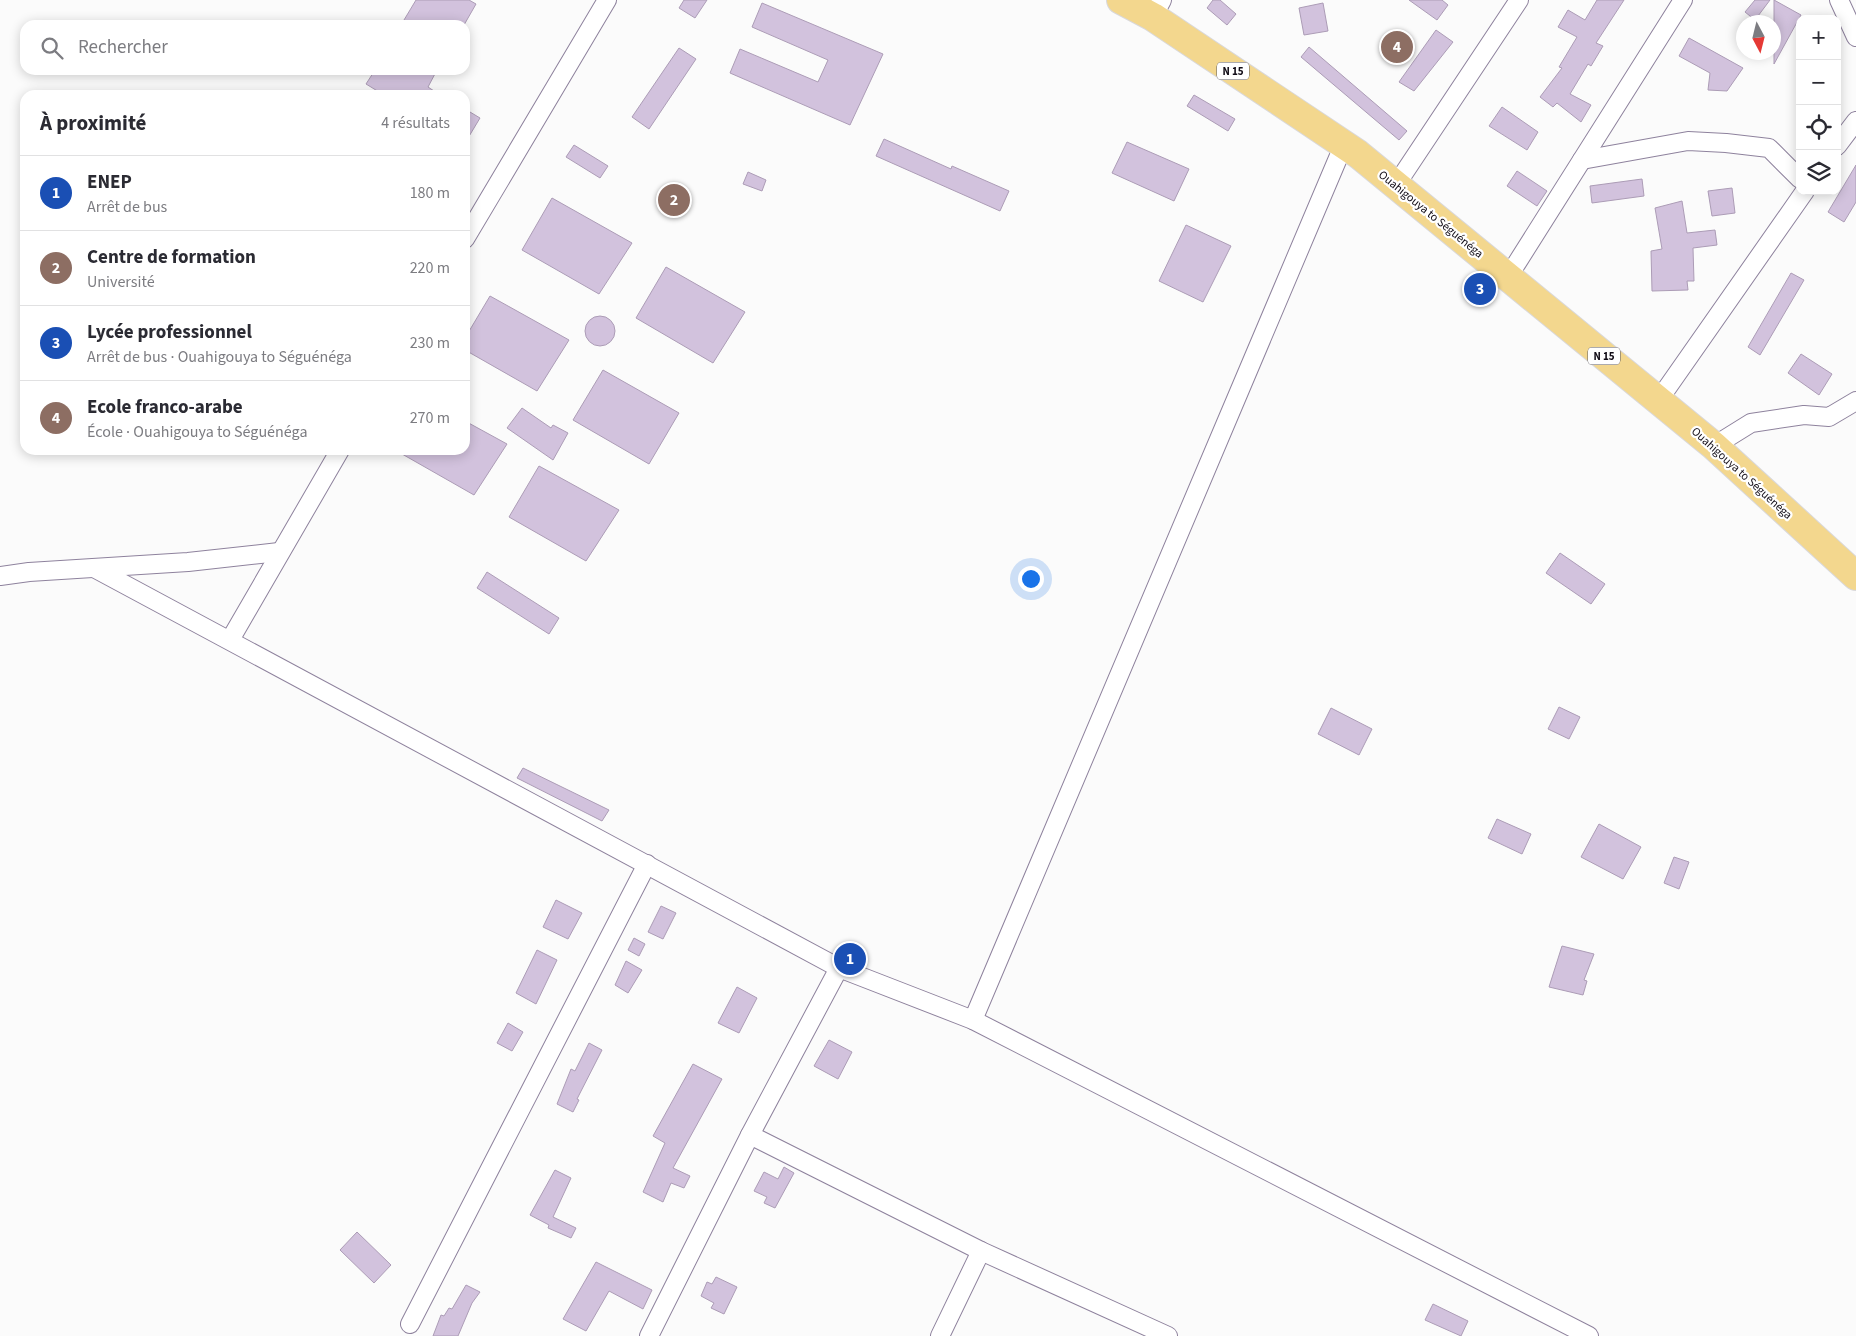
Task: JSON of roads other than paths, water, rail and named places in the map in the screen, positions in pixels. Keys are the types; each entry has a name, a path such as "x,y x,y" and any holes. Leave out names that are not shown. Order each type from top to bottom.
{"main road":[{"name":"Ouahigouya to Séguénéga","path":"1121,0 1158,8 1344,144 1714,446 1856,576"}],"street":[{"path":"470,231 607,0"},
{"path":"1396,185 1519,0"},
{"path":"1508,277 1683,0"},
{"path":"1839,0 1856,37"},
{"path":"1841,141 1856,121"},
{"path":"1582,160 1688,140 1769,148 1796,175"},
{"path":"973,1020 1344,144"},
{"path":"1658,401 1802,195"},
{"path":"1714,446 1751,423 1804,415 1829,417 1856,401"},
{"path":"230,640 279,552 337,455"},
{"path":"0,576 188,562 279,552"},
{"path":"94,568 839,968 973,1020 1589,1336"},
{"path":"410,1324 647,864"},
{"path":"649,1336 750,1135 839,968"},
{"path":"750,1135 982,1251 1168,1336"},
{"path":"940,1336 982,1251"}],"place":[{"name":"Ecole franco-arabe","path":"1397,47"},
{"name":"Centre de formation","path":"674,200"},
{"name":"Lycée professionnel","path":"1480,289"},
{"name":"ENEP","path":"850,959"}]}
